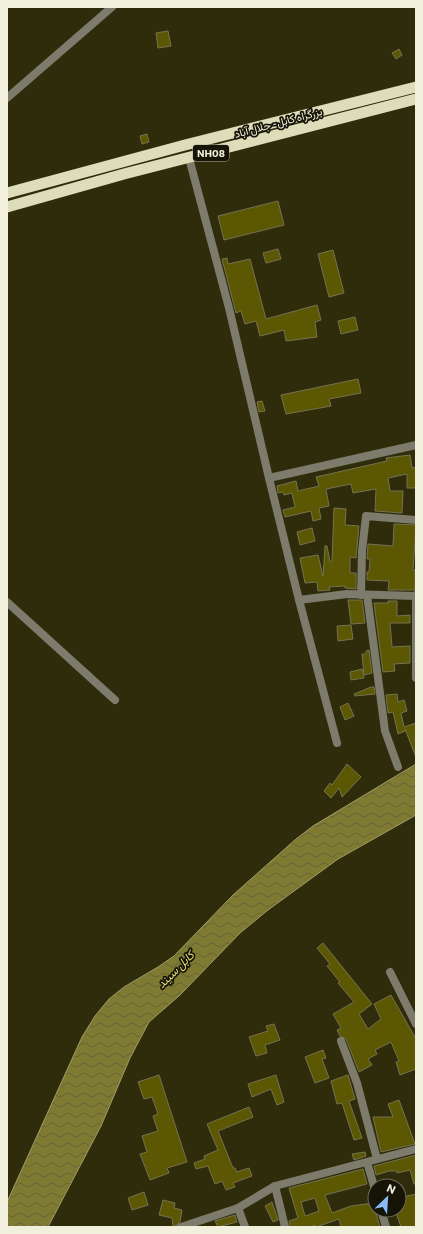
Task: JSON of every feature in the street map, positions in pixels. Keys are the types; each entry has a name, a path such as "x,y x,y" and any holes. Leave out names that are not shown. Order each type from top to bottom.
{"highway":[{"name":"بزرگراه کابل- جلال آباد","path":"7,193 185,144 416,87"},
{"name":"بزرگراه کابل- جلال آباد","path":"7,207 124,174 416,99"}],"street":[{"path":"7,98 112,7"},
{"path":"189,158 229,308 299,600 337,743"},
{"path":"269,478 416,445"},
{"path":"398,767 386,731 364,595 362,551 366,516 416,520"},
{"path":"299,600 347,594 416,596 416,678"},
{"path":"7,602 115,700"},
{"path":"390,972 416,1024"},
{"path":"341,1041 357,1083 378,1159"},
{"path":"181,1227 238,1208 275,1186 416,1149"},
{"path":"367,1162 372,1178"},
{"path":"275,1186 286,1227"},
{"path":"238,1208 245,1227"}],"water":[{"name":"کابل سيند","path":"416,764 416,815 338,859 268,910 240,933 180,995 149,1022 130,1058 101,1126 48,1227 7,1227 7,1202 82,1037 95,1016 109,999 124,987 174,956 233,895 296,839 313,826"}],"building":[{"path":"168,31 171,46 158,48 156,33"},
{"path":"399,49 402,55 396,59 392,53"},
{"path":"147,134 149,142 142,144 140,136"},
{"path":"278,201 284,225 224,240 218,216"},
{"path":"278,249 281,259 266,263 263,253"},
{"path":"333,250 344,293 329,297 318,254"},
{"path":"227,258 228,264 250,259 266,319 317,305 321,320 315,322 317,337 286,341 284,330 260,336 256,321 245,324 241,311 236,313 222,259"},
{"path":"355,317 358,330 341,334 338,321"},
{"path":"358,379 361,393 329,399 331,406 286,414 281,395"},
{"path":"262,401 265,411 259,412 257,402"},
{"path":"410,455 412,468 416,467 416,488 407,488 407,474 388,478 390,491 403,491 402,513 375,511 376,489 353,493 351,484 326,489 329,506 319,508 321,519 313,521 311,511 285,517 283,510 295,507 292,493 284,495 283,492 278,493 277,486 296,481 298,491 319,486 316,477 387,461 386,458"},
{"path":"334,508 346,509 345,525 359,526 356,558 350,557 350,573 356,573 356,589 345,588 345,586 329,587 330,590 318,591 317,582 305,583 300,558 318,555 323,576 325,546 327,546 330,562 332,561"},
{"path":"394,524 416,525 413,570 415,570 415,590 388,590 389,581 367,580 370,559 367,559 368,544 393,546"},
{"path":"312,528 315,541 300,545 297,532"},
{"path":"348,600 362,600 365,623 351,624"},
{"path":"388,601 397,601 397,616 410,615 410,623 390,623 392,647 410,646 410,663 394,664 395,671 383,672 374,603 388,603"},
{"path":"351,625 353,639 338,641 337,626"},
{"path":"369,650 372,673 364,675 362,654 366,654 366,651"},
{"path":"362,669 364,678 351,680 350,672"},
{"path":"374,687 375,694 355,696 354,694"},
{"path":"397,694 398,702 404,700 407,711 401,713 404,727 416,723 416,757 405,729 405,731 398,734 393,712 388,713 386,695"},
{"path":"348,703 354,716 345,720 340,707"},
{"path":"347,764 361,777 342,797 339,788 331,798 324,791 330,783 332,785"},
{"path":"323,943 372,1004 359,1014 368,1029 381,1019 374,1004 391,995 416,1039 416,1069 400,1075 396,1062 399,1061 391,1042 375,1050 377,1054 368,1059 372,1065 359,1072 346,1039 340,1036 337,1030 341,1028 333,1014 354,1002 338,983 340,982 327,966 330,964 317,948"},
{"path":"274,1024 280,1040 265,1045 267,1053 256,1056 249,1037 268,1031 266,1026"},
{"path":"323,1050 326,1058 322,1059 329,1078 315,1083 305,1057"},
{"path":"159,1075 187,1162 167,1168 169,1173 150,1180 140,1154 147,1152 142,1136 158,1131 153,1116 158,1114 152,1097 144,1099 138,1082"},
{"path":"276,1075 284,1102 277,1105 271,1089 252,1097 248,1084"},
{"path":"348,1075 355,1099 349,1101 362,1138 354,1140 342,1103 337,1104 331,1081"},
{"path":"399,1100 415,1144 381,1152 373,1117 393,1117 388,1104"},
{"path":"249,1107 253,1117 218,1131 233,1168 235,1168 237,1172 249,1168 252,1176 233,1183 235,1187 226,1190 222,1181 215,1184 208,1166 196,1169 194,1163 205,1159 204,1156 218,1150 207,1124"},
{"path":"365,1152 366,1156 354,1160 352,1154"},
{"path":"416,1155 416,1184 414,1184 410,1170 397,1173 397,1171 389,1171 376,1175 374,1166"},
{"path":"363,1169 367,1184 325,1195 332,1213 351,1206 367,1204 367,1218 377,1218 380,1227 341,1227 339,1219 316,1227 315,1225 308,1227 290,1227 289,1221 298,1218 289,1188","holes":["315,1198 319,1211 305,1216 301,1202"]},
{"path":"144,1192 148,1205 132,1210 128,1198"},
{"path":"416,1194 416,1227 401,1227 398,1218 407,1218 407,1196"},
{"path":"163,1200 175,1203 174,1208 182,1210 180,1222 176,1226 173,1226 172,1218 159,1215"},
{"path":"272,1202 278,1220 273,1222 265,1206"},
{"path":"235,1215 237,1222 218,1227 215,1221"}]}
